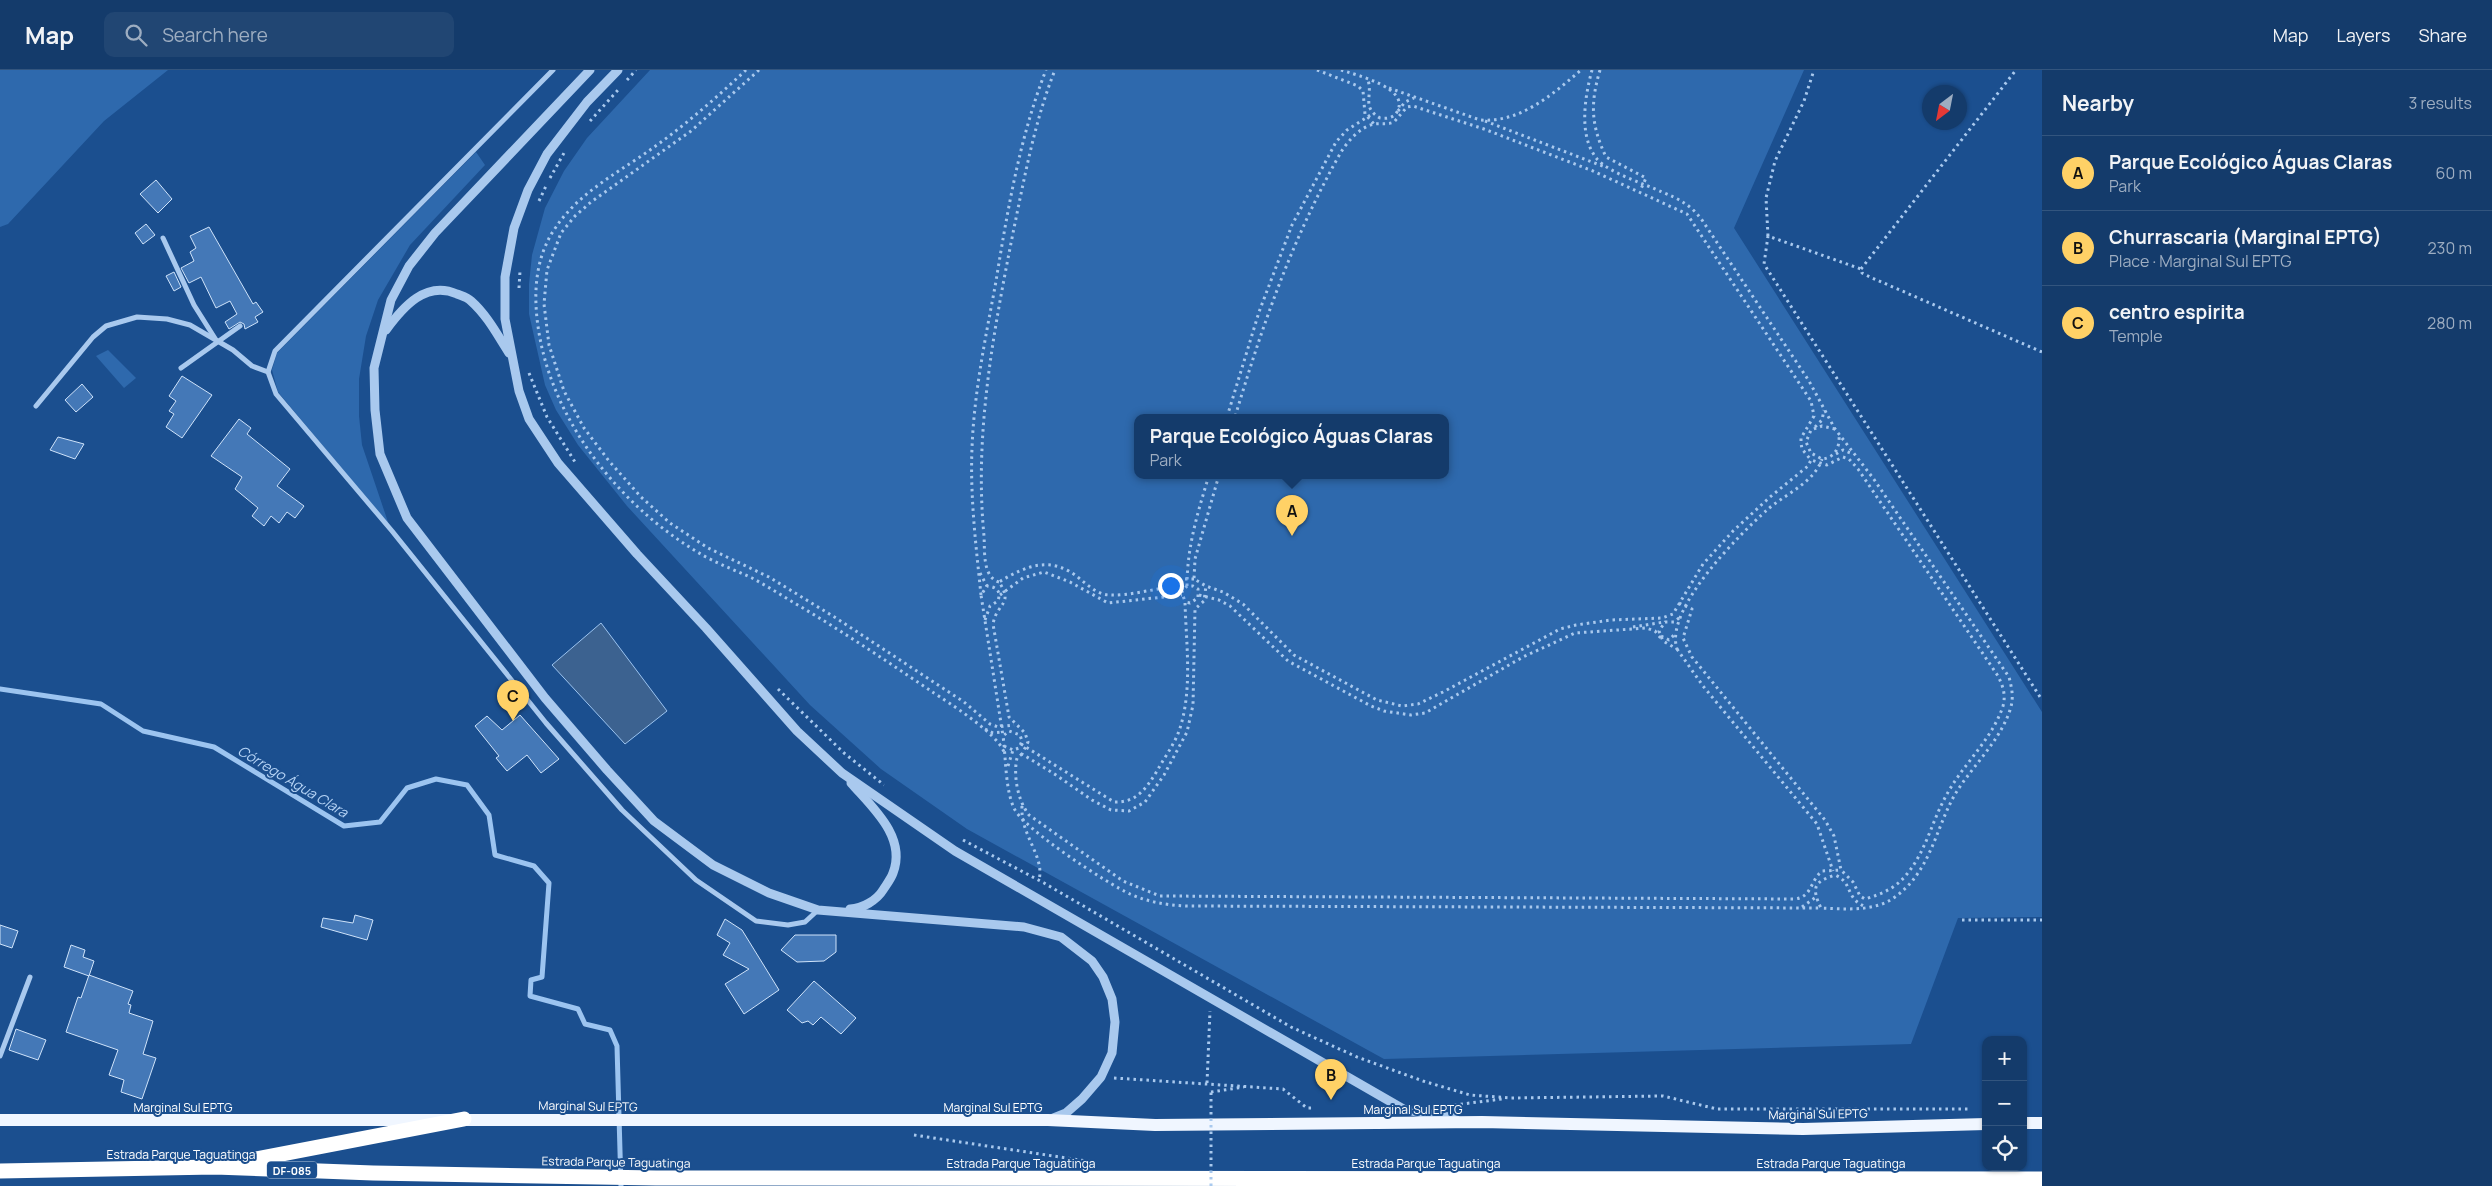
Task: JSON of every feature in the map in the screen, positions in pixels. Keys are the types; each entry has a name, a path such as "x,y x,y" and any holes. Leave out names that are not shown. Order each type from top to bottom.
{"highway":[{"path":"215,1166 464,1118"},
{"name":"Estrada Parque Taguatinga","path":"0,1171 215,1166 373,1173 656,1178 2042,1179"}],"main road":[{"name":"Marginal Sul EPTG","path":"0,1120 464,1118 650,1121 1048,1120 1155,1125 1482,1122 1803,1129 1982,1124"},
{"path":"2027,1123 2042,1123"}],"street":[{"path":"554,70 275,351 268,372 276,394 392,531 546,723 622,810 696,880 756,921 788,925 805,922 818,910 858,909 880,895 893,873 896,849 887,824 842,773 797,731 706,628 637,554 558,463 529,419 519,391 505,319 505,277 514,228 528,190 547,154 587,102 618,70"},
{"path":"590,70 435,233 409,266 391,300 374,368 375,410 380,454 407,518 545,698 654,821 713,865 769,893 818,910 1024,927 1061,937 1092,961 1103,977 1112,999 1115,1022 1112,1053 1101,1077 1066,1113 1048,1120"},
{"path":"163,238 194,305 218,342"},
{"path":"382,334 400,310 424,292 447,289 469,299 483,313 511,356"},
{"path":"36,406 93,337 106,326 137,317 178,322 190,326 233,350 252,366 268,372"},
{"path":"181,368 240,326"},
{"path":"842,773 954,850 1405,1110 1482,1122"},
{"path":"0,1056 30,977"}],"path":[{"path":"589,122 636,70"},
{"path":"746,70 681,127 585,196 565,215 550,236 540,260 536,306 541,341 553,386 563,408 584,443 610,476 652,520 707,558 752,578 835,628 976,723 994,733 1003,734 1014,731 1020,735 1022,744"},
{"path":"759,70 691,131 591,202 575,216 560,234 547,270 544,304 549,345 558,376 572,408 598,448 621,477 657,513 708,548 769,577 836,618 964,702 990,724 1014,725"},
{"path":"1004,752 1002,726 981,595 972,503 972,456 980,380 1012,195 1030,122 1046,70"},
{"path":"1039,880 1041,866 1021,818 1022,805 1016,766 1017,758 1022,754 1028,742 1025,733 1014,725 1007,710 994,624 998,609 1005,599 1005,591 999,582 991,579 988,575 986,561 981,502 982,426 1014,227 1037,126 1056,70"},
{"path":"1317,70 1358,86 1363,90 1363,107 1367,117 1374,124"},
{"path":"976,723 1002,745 1013,807 1021,818 1036,832 1120,888 1151,902 1169,906 1866,908 1895,897 1919,873 1936,841 1955,795 1998,734 2010,712 2013,691 2009,677 1899,515 1835,429 1809,381 1702,220 1688,204 1608,168 1342,70"},
{"path":"1480,120 1496,121 1522,112 1549,98 1581,70"},
{"path":"1592,70 1585,98 1584,120 1597,159 1608,168"},
{"path":"1600,70 1592,108 1594,128 1606,157 1646,178 1640,191"},
{"path":"1814,70 1804,101 1775,161 1766,198 1768,236 1764,264 2042,700"},
{"path":"1861,269 1870,254 2016,70"},
{"path":"1368,80 1370,87 1369,106 1372,114 1380,118 1387,119 1398,112 1410,98 1419,99"},
{"path":"1389,88 1397,97 1398,112"},
{"path":"1236,414 1272,302 1296,237 1348,140 1374,124 1394,122 1407,107 1413,106 1484,129 1640,191 1687,214 1788,363 1811,401 1814,416 1801,438 1801,443 1802,449 1811,460 1821,461"},
{"path":"1228,414 1256,321 1292,226 1336,142 1347,130 1372,114"},
{"path":"537,205 567,148"},
{"path":"1768,236 1861,269 1862,273 1870,277 2042,352"},
{"path":"519,289 520,269"},
{"path":"528,371 547,417 577,465"},
{"path":"1679,603 1692,609 1683,638 1688,652 1825,820 1834,836 1842,870 1849,877 1860,896 1865,899 1893,888 1907,874 1928,837 1944,798 1981,746 2003,706 2003,687 1998,676 1858,469 1848,459 1842,457 1827,465 1807,447 1806,442 1811,430 1822,420 1825,414 1822,404"},
{"path":"1811,430 1822,426 1835,429"},
{"path":"1833,455 1837,449 1839,434"},
{"path":"1200,595 1230,606 1288,661 1308,673 1384,711 1411,715 1425,713 1484,678 1550,643 1575,633 1674,622 1687,606 1698,585 1722,555 1768,509 1812,475 1821,461 1843,450 1856,456"},
{"path":"999,582 1019,569 1041,564 1064,568 1098,592 1110,595 1171,587 1180,584 1184,579 1194,579 1223,592 1243,604 1294,655 1377,700 1402,706 1418,704 1560,629 1611,620 1662,618 1672,614 1703,564 1733,531 1770,497 1801,473 1811,460"},
{"path":"1022,744 1114,802 1133,800 1142,793 1172,744 1183,718 1186,687 1185,602 1182,595 1187,586 1187,561 1193,528 1209,479"},
{"path":"1194,579 1195,559 1217,479"},
{"path":"978,565 987,586"},
{"path":"984,620 990,606 998,601 1000,595 1023,578 1044,572 1070,582 1108,603 1182,595"},
{"path":"987,586 998,589 1000,595"},
{"path":"981,595 987,586"},
{"path":"1187,586 1193,586 1198,589 1200,595"},
{"path":"1022,754 1051,771 1092,800 1111,810 1129,811 1145,802 1164,775 1187,732 1193,704 1195,609 1204,601 1206,586"},
{"path":"1185,602 1195,601 1200,595"},
{"path":"1677,649 1676,633 1679,618"},
{"path":"1663,641 1659,634 1660,627 1665,622"},
{"path":"1618,629 1652,629 1663,641 1677,649 1703,686 1817,824 1833,871 1836,875 1843,878 1856,903 1866,908"},
{"path":"1659,634 1669,640 1676,633"},
{"path":"776,686 844,753 890,790"},
{"path":"1007,769 1010,754 1022,744"},
{"path":"1004,746 1013,750"},
{"path":"1022,805 1034,819 1114,875 1134,886 1160,896 1795,899 1804,898 1809,893 1812,882 1822,871 1842,870"},
{"path":"960,838 1039,880 1291,1027 1357,1057 1423,1081 1470,1095 1511,1098 1663,1096 1717,1109 1976,1109"},
{"path":"1821,908 1816,897 1817,884 1820,880 1836,875"},
{"path":"1800,908 1816,897"},
{"path":"1962,920 2042,920"},
{"path":"1207,1083 1210,998"},
{"path":"1101,1077 1252,1086 1212,1092 1211,1186"},
{"path":"905,1134 1100,1163"}],"shaded area":[{"path":"0,70 168,70 104,121 8,224 0,227"},
{"path":"650,70 1804,70 1734,228 2042,712 2042,917 1958,918 1911,1044 1384,1059 967,829 881,769 810,705 627,506 578,445 556,410 545,385 529,314 529,284 532,255 545,208 564,171 587,138"},
{"path":"476,152 485,165 410,245 378,300 366,336 359,379 359,416 362,445 389,525 278,392 272,370 277,353"},
{"path":"108,350 136,378 124,388 96,356"},
{"path":"601,623 667,711 625,744 552,665"}],"building":[{"path":"156,180 172,199 158,213 140,194"},
{"path":"146,224 155,235 143,244 135,233"},
{"path":"209,227 253,304 256,302 263,312 255,317 258,322 245,329 244,324 240,322 229,329 225,322 237,314 230,301 216,308 201,277 189,283 181,268 194,261 190,252 196,248 190,236"},
{"path":"174,272 181,287 174,291 166,276"},
{"path":"182,376 212,395 182,438 166,427 174,414 169,411 176,401 169,396"},
{"path":"82,384 93,397 76,412 65,400"},
{"path":"239,419 251,428 247,434 290,469 277,486 304,506 295,518 287,512 279,523 271,516 264,526 252,516 258,508 235,489 242,477 211,456"},
{"path":"58,437 84,444 75,459 50,450"},
{"path":"520,715 559,759 541,773 527,755 507,771 496,758 499,756 475,726 487,716 502,730"},
{"path":"355,915 373,920 367,940 321,927 323,918 353,923"},
{"path":"725,919 742,930 779,990 744,1014 725,984 749,969 723,955 730,943 717,935"},
{"path":"0,925 18,931 12,948 0,944"},
{"path":"795,935 836,935 836,952 824,961 797,962 781,950"},
{"path":"71,945 85,950 83,957 94,961 89,976 64,967"},
{"path":"89,975 133,991 128,1004 131,1005 129,1013 153,1021 143,1054 156,1058 142,1099 121,1092 124,1080 109,1075 118,1050 66,1032 78,997 81,998"},
{"path":"814,981 856,1018 841,1034 821,1017 813,1025 808,1021 802,1023 787,1010"},
{"path":"16,1029 46,1040 38,1060 9,1050"}],"waterway":[{"name":"Córrego Água Clara","path":"0,689 101,704 143,731 214,747 344,826 380,822 407,788 436,779 467,785 489,815 495,855 534,866 549,883 542,977 531,980 530,996 578,1009 585,1024 610,1030 617,1046 621,1186"}],"place":[{"name":"Parque Ecológico Águas Claras","path":"1292,536"},
{"name":"centro espirita","path":"513,721"},
{"name":"Churrascaria (Marginal EPTG)","path":"1331,1100"}]}
